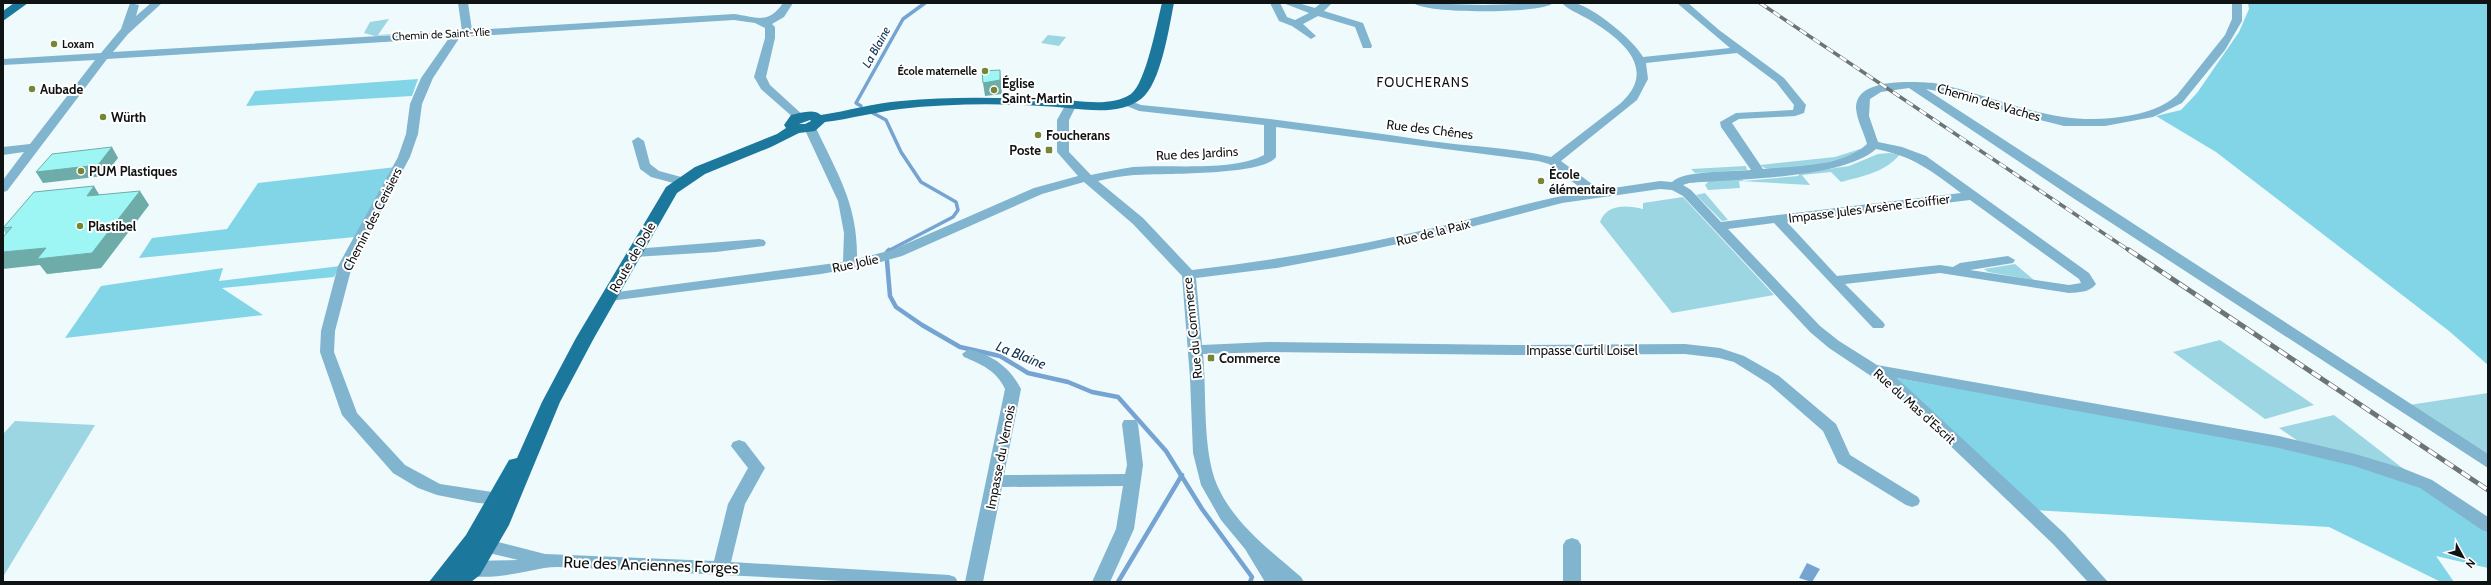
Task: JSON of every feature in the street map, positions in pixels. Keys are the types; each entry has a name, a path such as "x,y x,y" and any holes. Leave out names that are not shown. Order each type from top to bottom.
{"main road":[{"path":"3,11 13,3"},
{"path":"3,17 22,3"},
{"path":"1126,102 1136,97 1146,84 1168,3"},
{"name":"Route de Dole","path":"440,582 461,573 481,544 503,499 528,459 530,449 568,369 671,190 681,181 706,168 773,142 806,123 884,107 924,104 1103,105 1126,102"}],"street":[{"path":"124,32 130,4 157,3"},
{"path":"3,188 124,32 157,3"},
{"path":"462,33 463,3"},
{"path":"788,3 780,14 764,23 770,28 771,33 760,77 765,87 806,123 844,201 851,233 850,265"},
{"path":"1275,3 1283,19 1295,23 1311,36"},
{"path":"1288,3 1359,25 1367,46"},
{"path":"1295,23 1306,19 1314,10 1327,3"},
{"path":"1419,3 1452,7 1492,8 1548,3"},
{"path":"1568,3 1615,32 1630,45 1639,60 1642,74 1640,85 1631,100 1553,161 1596,193"},
{"path":"1682,3 1738,50 1780,80 1801,108 1796,113 1736,116 1726,122 1727,127 1759,173"},
{"name":"Chemin des Vaches","path":"1873,145 1862,111 1867,95 1885,88 1929,85 1957,90 2040,118 2064,122 2110,122 2149,114 2171,106 2183,96 2198,74 2224,44 2238,20 2237,3"},
{"name":"Chemin de Saint-Ylie","path":"3,62 720,17 747,18 764,23"},
{"name":"Chemin des Cerisiers","path":"462,33 427,78 416,104 412,134 404,156 346,266 328,331 327,352 350,414 398,470 437,489 503,499"},
{"path":"1639,60 1665,59 1738,50"},
{"path":"1912,85 2090,203 2488,462"},
{"name":"Rue des Chênes","path":"1126,102 1139,108 1270,121 1436,146 1534,156 1553,161"},
{"name":"Rue du Commerce","path":"1071,104 1065,112 1063,120 1063,152 1087,178 1138,221 1189,275 1196,350 1201,453 1208,481 1227,516 1252,545 1295,582"},
{"name":"Rue des Jardins","path":"1087,178 1133,171 1244,165 1263,162 1270,157 1270,121"},
{"path":"638,141 644,166 655,174 681,181"},
{"path":"1675,186 1680,181 1688,179 1759,173 1848,161 1869,152 1873,145"},
{"name":"Impasse Jules Arsène Ecoiffier","path":"1777,219 1834,281 1946,269 2069,289 2082,288 2089,284 2084,276 1971,196 1922,159 1898,150 1873,145"},
{"path":"3,151 35,147"},
{"name":"Rue Jolie","path":"610,297 850,265 897,253 1038,191 1087,178"},
{"name":"Rue de la Paix","path":"1189,275 1303,260 1390,243 1540,204 1596,193 1665,184 1675,186"},
{"name":"Rue du Mas d'Escrit","path":"1675,186 1687,193 1823,336 1878,370 2059,539 2099,582"},
{"name":"Impasse Jules Arsène Ecoiffier","path":"1777,219 1971,196"},
{"path":"1718,226 1777,219"},
{"path":"634,253 716,248 759,243"},
{"path":"1946,269 2008,260"},
{"path":"1834,281 1878,325"},
{"name":"Impasse Curtil Loisel","path":"1196,350 1268,347 1506,350 1685,349 1720,353 1744,362 1774,380 1830,428 1844,459 1912,501"},
{"name":"Impasse du Vernois","path":"969,354 994,364 1008,376 1013,389 974,582"},
{"path":"1878,370 2279,442 2355,460 2396,472 2426,484 2488,526"},
{"path":"1101,582 1125,529 1135,464 1130,424"},
{"path":"721,567 727,548 731,518 743,487 757,468 739,446"},
{"path":"995,481 1132,480"},
{"name":"Rue des Anciennes Forges","path":"481,544 545,561 721,567 948,582"},
{"name":"Rue du Commerce","path":"1252,545 1274,582"},
{"path":"1572,545 1572,582"},
{"name":"Rue des Anciennes Forges","path":"461,573 526,566 545,561"}],"shaded area":[{"path":"2248,3 2488,3 2488,365 2449,331 2216,152 2156,116 2181,110 2197,93 2239,32 2249,9"},
{"path":"389,19 378,35 444,31 375,36 364,33 370,22"},
{"path":"1048,35 1066,37 1059,46 1041,43"},
{"path":"418,79 412,96 246,106 255,91"},
{"path":"1860,149 1863,151 1810,166 1779,169 1767,168 1760,165 1835,157"},
{"path":"1878,154 1900,154 1881,169 1841,182 1831,172 1802,175 1810,185 1739,181 1740,188 1708,190 1705,185 1709,181 1737,178 1744,181 1798,176 1800,173 1849,166"},
{"path":"1746,166 1747,170 1695,173 1691,169"},
{"path":"396,167 355,237 139,258 152,238 227,229 258,183"},
{"path":"1705,193 1728,220 1722,221 1696,195"},
{"path":"1683,197 1774,295 1672,313 1600,222 1607,212 1618,207 1643,209 1643,203"},
{"path":"2015,264 2034,280 1988,272 1984,269"},
{"path":"340,266 334,277 222,288 263,315 65,338 101,286 223,268 219,281"},
{"path":"2220,340 2314,405 2265,419 2173,352"},
{"path":"1897,378 2270,444 2421,478 2488,525 2488,568 2436,556 2454,582 2441,582 2329,527 2033,510"},
{"path":"2488,393 2488,456 2409,405"},
{"path":"2334,415 2405,470 2298,441 2279,428"},
{"path":"15,421 95,425 3,577 3,434"},
{"path":"1807,563 1820,569 1812,582 1799,578"}],"building":[{"path":"1000,70 1000,80 983,83 982,71"},
{"path":"112,147 98,165 36,172 52,154"},
{"name":"Plastibel","path":"94,186 87,196 140,191 92,253 37,259 46,248 3,252 3,237 12,227 3,228 34,192"}],"waterway":[{"name":"La Blaine","path":"861,106 856,103 903,19 925,3"},
{"name":"La Blaine","path":"871,112 886,120 901,152 921,182 956,202 958,210 953,217 888,251"},
{"name":"La Blaine","path":"887,261 890,296 896,307 922,325 960,347 1000,356 1028,373 1068,382 1092,392 1118,397 1166,451 1181,476"},
{"name":"La Blaine","path":"1118,582 1181,476"},
{"name":"La Blaine","path":"1181,476 1202,509 1252,577 1250,582"}],"railway":[{"path":"1760,3 2130,251"},
{"path":"2129,250 2488,490"}],"place":[{"name":"Loxam","path":"54,44"},
{"name":"École maternelle","path":"985,71"},
{"name":"Aubade","path":"32,89"},
{"name":"Église Saint-Martin","path":"994,90"},
{"name":"Würth","path":"103,117"},
{"name":"Foucherans","path":"1038,135"},
{"name":"Poste","path":"1049,150"},
{"name":"PUM Plastiques","path":"81,171"},
{"name":"École élémentaire","path":"1541,181"},
{"name":"Plastibel","path":"80,226"},
{"name":"Commerce","path":"1211,358"}],"district":[{"name":"FOUCHERANS","path":"1423,82"}]}
